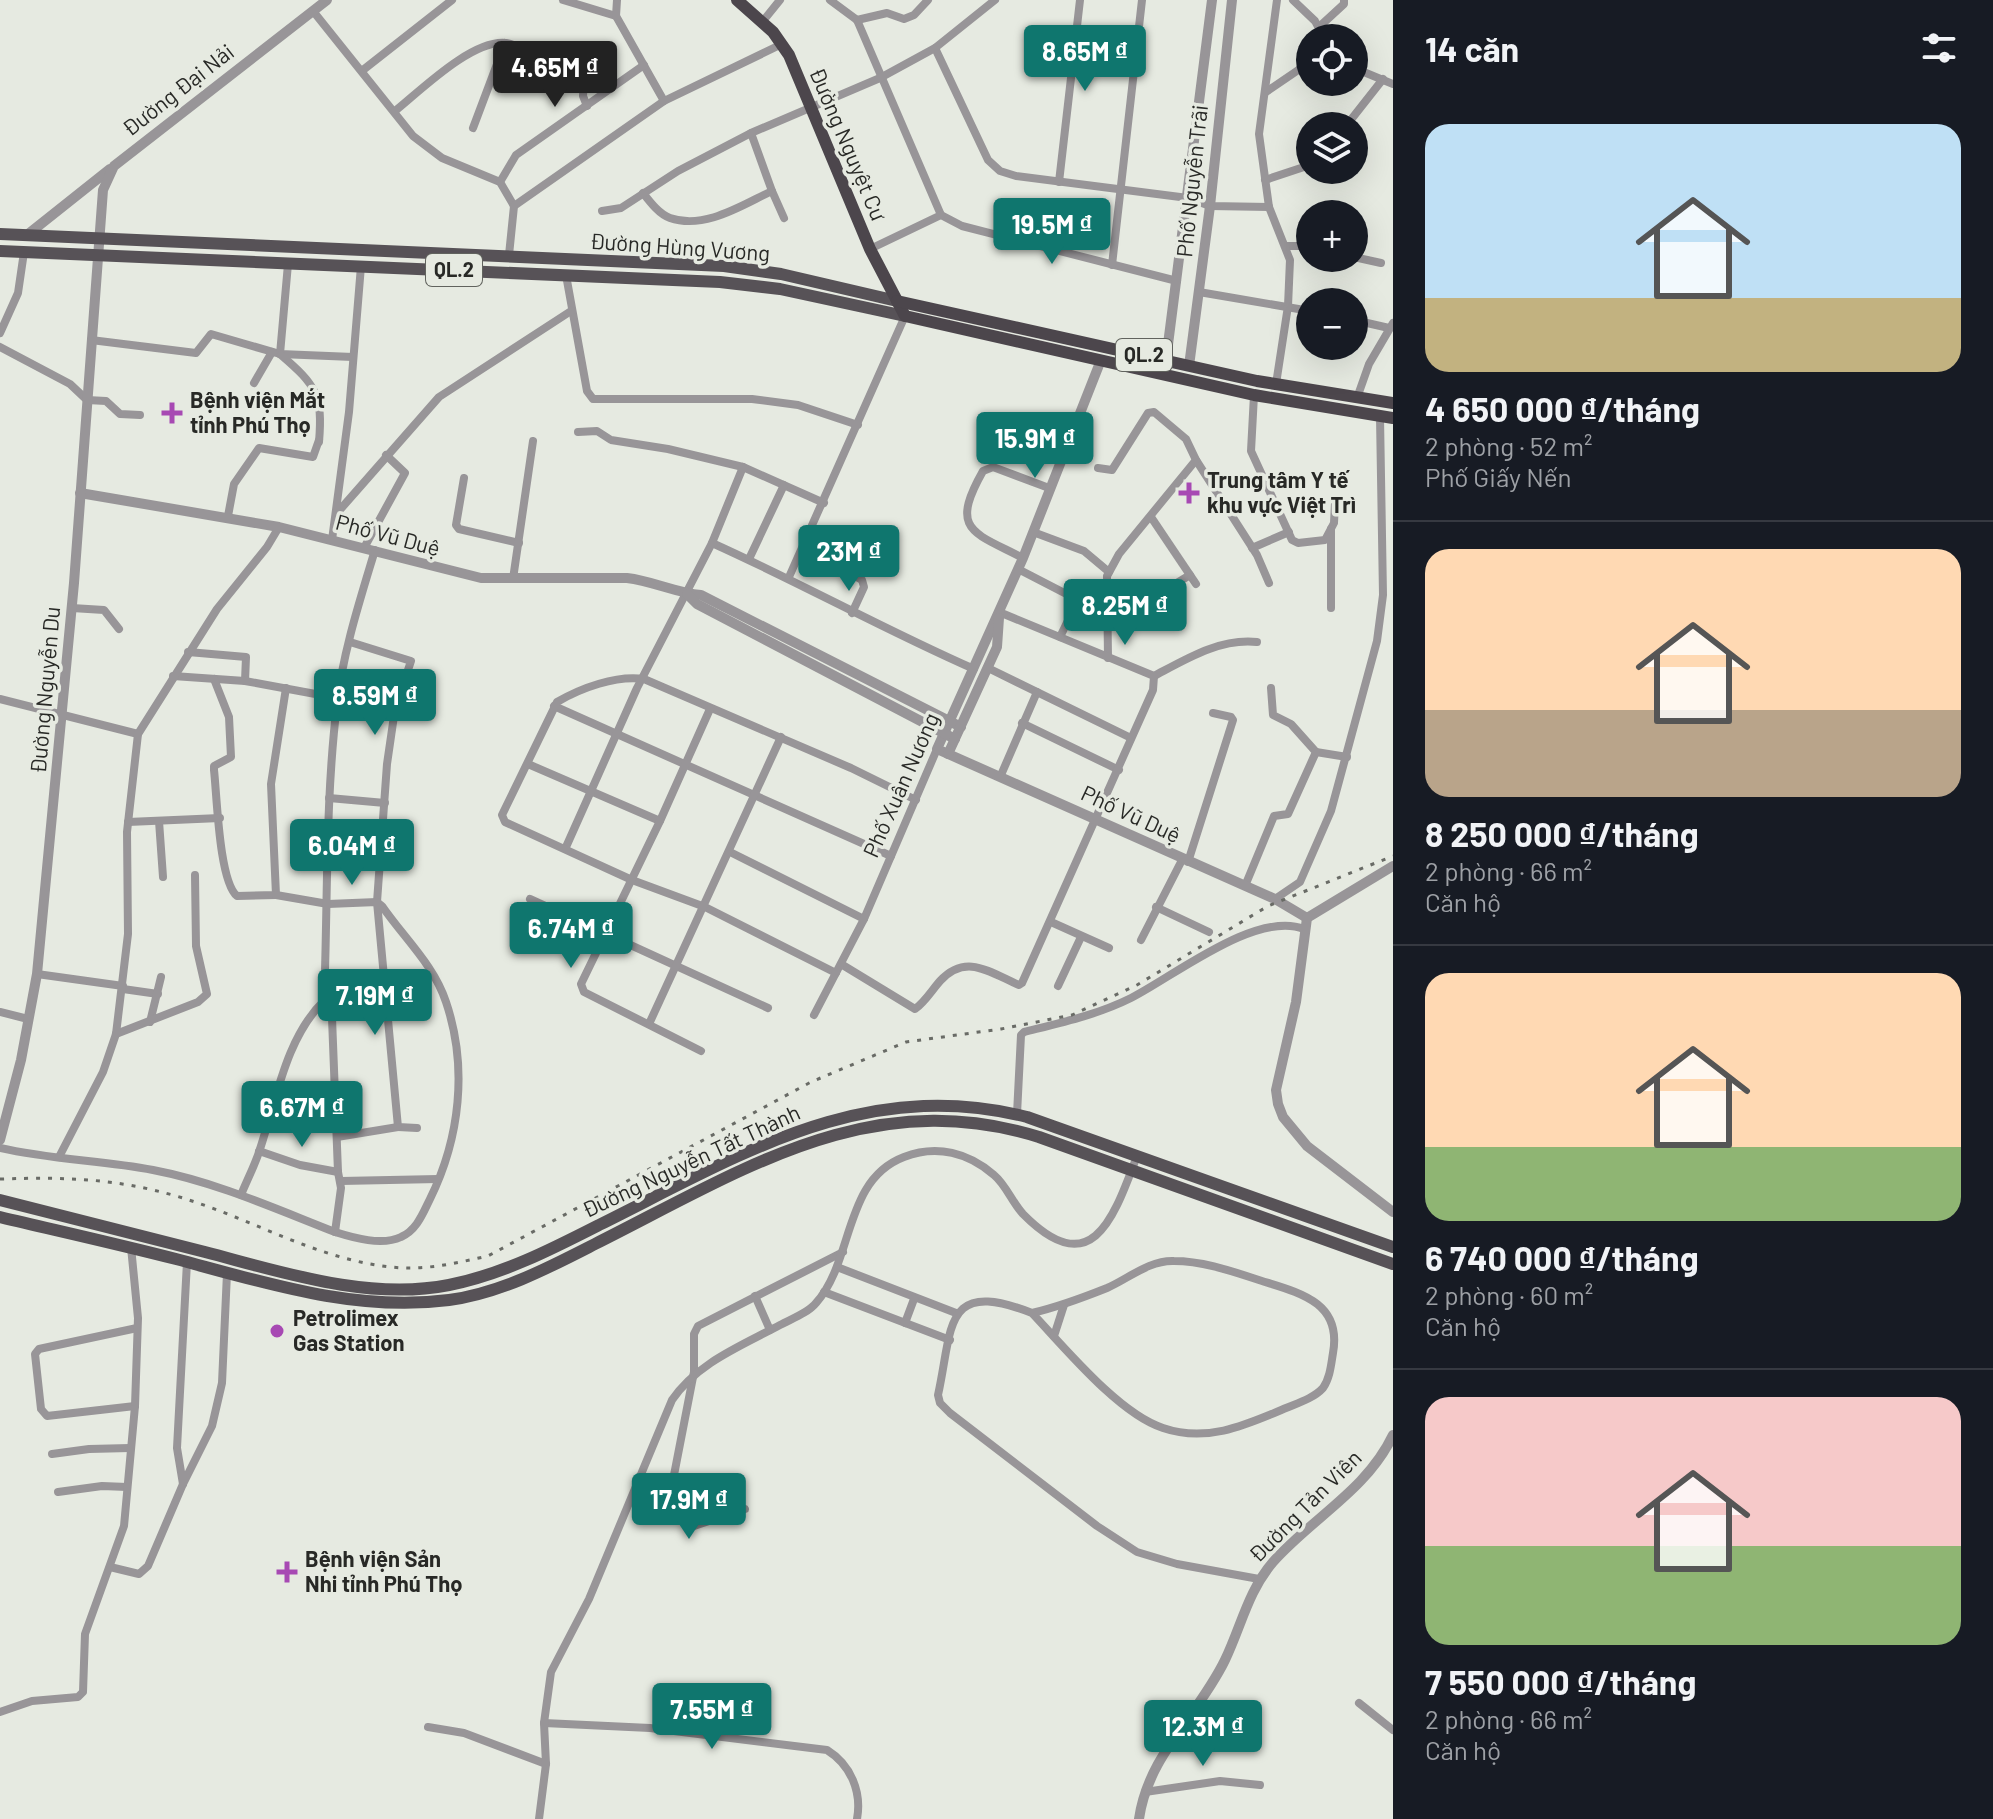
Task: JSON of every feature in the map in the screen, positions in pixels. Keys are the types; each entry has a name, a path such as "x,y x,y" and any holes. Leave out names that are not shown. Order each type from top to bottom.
{"highway":[{"name":"Đường Nguyệt Cư","path":"737,0 763,21 782,44 870,249 905,316"},
{"name":"Đường Hùng Vương","path":"897,301 1276,384 1393,403"},
{"name":"Đường Hùng Vương","path":"905,316 1254,395 1386,417"}],"main road":[{"name":"Đường Hùng Vương","path":"0,234 724,266 781,274 897,301"},
{"name":"Đường Hùng Vương","path":"0,251 720,282 780,289 905,316"},
{"path":"494,272 495,255"},
{"name":"Đường Nguyễn Tất Thành","path":"0,1217 338,1284 385,1288 446,1286 538,1257 751,1151 822,1122 883,1108 951,1104 1017,1114 1393,1247"},
{"name":"Đường Nguyễn Tất Thành","path":"0,1200 133,1241 187,1262 335,1298 383,1303 452,1300 542,1271 793,1148 824,1137 915,1119 978,1123 1039,1137 1393,1264"},
{"path":"822,1122 824,1137"}],"street":[{"name":"Đường Đại Nải","path":"98,239 101,196 114,166 327,0"},
{"path":"363,70 452,0"},
{"path":"563,0 616,16"},
{"path":"617,0 616,16 664,101"},
{"path":"763,21 780,0"},
{"path":"830,0 857,20 941,215 962,226 1177,281"},
{"path":"857,20 887,13 904,19 914,15 928,0"},
{"path":"602,211 621,208 751,133 880,78 935,48 995,0"},
{"path":"1059,182 1080,0"},
{"path":"1112,265 1142,0"},
{"name":"Phố Nguyễn Trãi","path":"1166,360 1212,0"},
{"name":"Phố Nguyễn Trãi","path":"1189,366 1232,0"},
{"path":"1276,384 1288,306 1290,260 1269,207 1259,134 1277,0"},
{"path":"1293,0 1316,24"},
{"path":"1322,24 1344,4 1344,0"},
{"path":"313,11 413,136 442,158 500,182 514,206 509,255"},
{"path":"395,111 466,56 483,47 505,43 581,76 587,106"},
{"path":"473,128 505,43"},
{"path":"514,206 664,101 782,44"},
{"path":"935,48 993,166 1016,176 1188,198 1210,206 1269,207"},
{"path":"500,182 516,155 644,65"},
{"path":"1266,92 1296,72"},
{"path":"1368,73 1393,84"},
{"path":"1357,112 1383,79"},
{"path":"751,133 784,218"},
{"path":"27,235 114,166"},
{"path":"1265,180 1296,170"},
{"path":"643,193 670,218 687,220 723,214 772,191"},
{"path":"870,249 941,215"},
{"name":"Đường Nguyễn Du","path":"0,1140 37,974 72,608 98,239"},
{"path":"1287,246 1296,246"},
{"path":"0,333 18,293 24,252"},
{"path":"81,255 96,272 112,256"},
{"path":"1368,260 1381,263"},
{"path":"254,383 276,353 288,264"},
{"path":"332,540 338,512 361,266"},
{"path":"566,275 587,391 593,399 752,399 798,405 858,425"},
{"path":"1199,292 1296,308"},
{"path":"338,512 386,455 450,388 571,311"},
{"path":"789,577 905,316"},
{"path":"1357,398 1369,364 1391,325 1368,322"},
{"path":"91,340 196,353 211,334 276,353 353,357"},
{"path":"0,347 70,384 87,400 106,401 120,414 140,415"},
{"path":"228,516 234,484 259,448 313,457 319,441 319,397 309,378 276,353"},
{"name":"Phố Xuân Nương","path":"814,1015 864,919 1023,558 1101,360"},
{"path":"1254,395 1251,451 1294,542 1321,542 1331,528"},
{"path":"1098,468 1112,470 1133,433 1152,412 1183,435 1252,548 1269,583"},
{"path":"1275,899 1300,882 1335,803 1379,631 1388,482 1386,417"},
{"path":"578,432 597,431 611,440 668,449 743,467 824,503"},
{"path":"513,579 533,441"},
{"path":"335,1232 340,1177 332,1018 326,1001 329,798 337,700 369,549 405,473 386,455"},
{"path":"1108,658 1105,604 1109,572 1119,554 1196,460"},
{"path":"566,847 617,734 712,543 743,467"},
{"path":"1023,558 973,532 967,519 969,495 983,471 993,467 1049,488"},
{"path":"464,478 456,525 459,529 519,543"},
{"path":"749,559 784,485"},
{"name":"Phố Vũ Duệ","path":"80,493 228,516 469,576 651,581 687,594 701,595 961,727"},
{"path":"1331,608 1331,528 1335,503"},
{"path":"1151,517 1196,584"},
{"path":"59,1157 103,1072 116,1034 128,934 128,822 138,734 221,602 267,547 279,527"},
{"path":"1033,532 1084,551 1109,572"},
{"path":"1252,548 1289,532"},
{"path":"712,543 789,577 852,613 974,669"},
{"path":"804,546 862,580 864,587 852,613"},
{"path":"1018,569 1078,600 1105,604"},
{"path":"1172,586 1190,575"},
{"name":"Phố Vũ Duệ","path":"687,594 710,611 955,739"},
{"path":"1060,637 1078,600"},
{"path":"72,608 104,610 119,629"},
{"path":"999,612 1154,676 1205,650 1246,641 1257,642"},
{"name":"Phố Xuân Nương","path":"948,754 998,643 999,612"},
{"path":"350,642 411,661 395,709 377,902 398,1127"},
{"path":"188,652 246,657 245,681"},
{"path":"988,668 1131,738"},
{"path":"173,676 245,681 395,709"},
{"path":"916,800 781,737 644,679 605,683 562,699 554,706 503,819 632,880 705,907 839,968 915,1009 951,970 959,966 978,968 1019,985 1022,983 1119,770 1153,690 1154,676"},
{"path":"214,679 229,717 232,744 229,760 214,766 223,854 232,893 237,896 276,895 328,904 377,902"},
{"path":"276,895 271,784 286,688"},
{"path":"1271,688 1273,715 1291,724 1316,752 1347,757"},
{"path":"1001,775 1037,692"},
{"path":"0,699 138,734"},
{"path":"554,706 891,856"},
{"path":"701,1051 583,990 581,984 710,709"},
{"path":"1141,940 1156,907 1185,861 1233,720 1213,713"},
{"path":"1022,723 1119,770"},
{"path":"649,1024 757,795 781,737"},
{"name":"Phố Vũ Duệ","path":"937,749 1275,899 1306,923"},
{"path":"1245,886 1274,816 1288,814 1316,752"},
{"path":"528,764 660,821"},
{"path":"329,798 385,803"},
{"path":"128,822 220,818"},
{"path":"159,821 163,877"},
{"path":"730,852 864,919"},
{"path":"1017,1114 1021,1035 1024,1032 1074,1020 1131,999 1236,938 1306,923 1393,866"},
{"path":"116,1034 198,1002 209,991 196,946 195,875"},
{"path":"530,899 768,1008"},
{"path":"0,1148 36,1156 157,1171 241,1195 359,1239 402,1237 417,1224 451,1143 457,1114 457,1052 452,1021 440,985 377,902"},
{"path":"1156,907 1209,932"},
{"path":"1051,922 1109,948"},
{"path":"1306,923 1296,1002 1276,1090 1278,1104 1283,1117 1307,1146 1393,1212"},
{"path":"1058,986 1081,937"},
{"path":"37,974 158,994"},
{"path":"150,1022 161,977"},
{"path":"241,1195 259,1151 276,1093 314,1011 326,1001 386,999"},
{"path":"0,1012 28,1019"},
{"path":"337,1137 398,1127 417,1128"},
{"path":"259,1151 340,1177 438,1179"},
{"path":"539,1819 546,1764 544,1723 551,1672 589,1599 672,1400 694,1372 815,1306 837,1267 853,1216 868,1186 903,1157 927,1151 950,1151 972,1159 995,1176 1022,1212 1041,1230 1055,1240 1082,1244 1105,1226 1137,1156"},
{"path":"0,1712 32,1701 81,1695 85,1634 121,1539 127,1487 135,1406 137,1328 133,1241"},
{"path":"669,1482 674,1475 694,1372 694,1334 698,1326 844,1251"},
{"path":"1032,1313 1064,1305 1157,1263 1175,1260 1213,1266 1298,1292 1323,1308 1334,1325 1336,1341 1330,1372 1322,1388 1307,1400 1233,1430 1207,1434 1164,1429 1139,1417 1032,1313 983,1301 967,1303 956,1313 938,1395 940,1403 950,1413 1137,1552 1177,1564 1259,1579"},
{"path":"183,1484 177,1448 187,1262"},
{"path":"837,1267 956,1313"},
{"path":"110,1567 139,1574 144,1572 212,1426 220,1393 227,1273"},
{"path":"824,1292 950,1340"},
{"path":"755,1296 770,1330"},
{"path":"905,1323 914,1299"},
{"path":"1054,1336 1064,1305"},
{"path":"135,1406 47,1416 41,1409 35,1354 39,1349 137,1328"},
{"name":"Đường Tản Viên","path":"1139,1819 1145,1792 1171,1739 1189,1718 1226,1657 1259,1579 1302,1533 1366,1476 1393,1435"},
{"path":"52,1454 130,1448"},
{"path":"640,1477 669,1482 687,1502 685,1520 689,1525 745,1509"},
{"path":"58,1492 127,1487"},
{"path":"1359,1703 1393,1730"},
{"path":"544,1723 650,1728 827,1750 844,1764 853,1778 859,1807 857,1819"},
{"path":"428,1727 464,1733 546,1764"},
{"path":"1145,1792 1220,1781 1260,1785"}],"railway":[{"path":"0,1179 89,1180 153,1190 203,1205 309,1247 363,1263 403,1268 428,1267 488,1256 811,1082 906,1042 1001,1029 1072,1015 1137,985 1268,906 1393,856"}],"place":[{"name":"Bệnh viện Mắt tỉnh Phú Thọ","path":"172,413"},
{"name":"Trung tâm Y tế khu vực Việt Trì","path":"1189,493"},
{"name":"Petrolimex Gas Station","path":"277,1331"},
{"name":"Bệnh viện Sản Nhi tỉnh Phú Thọ","path":"287,1572"}]}
